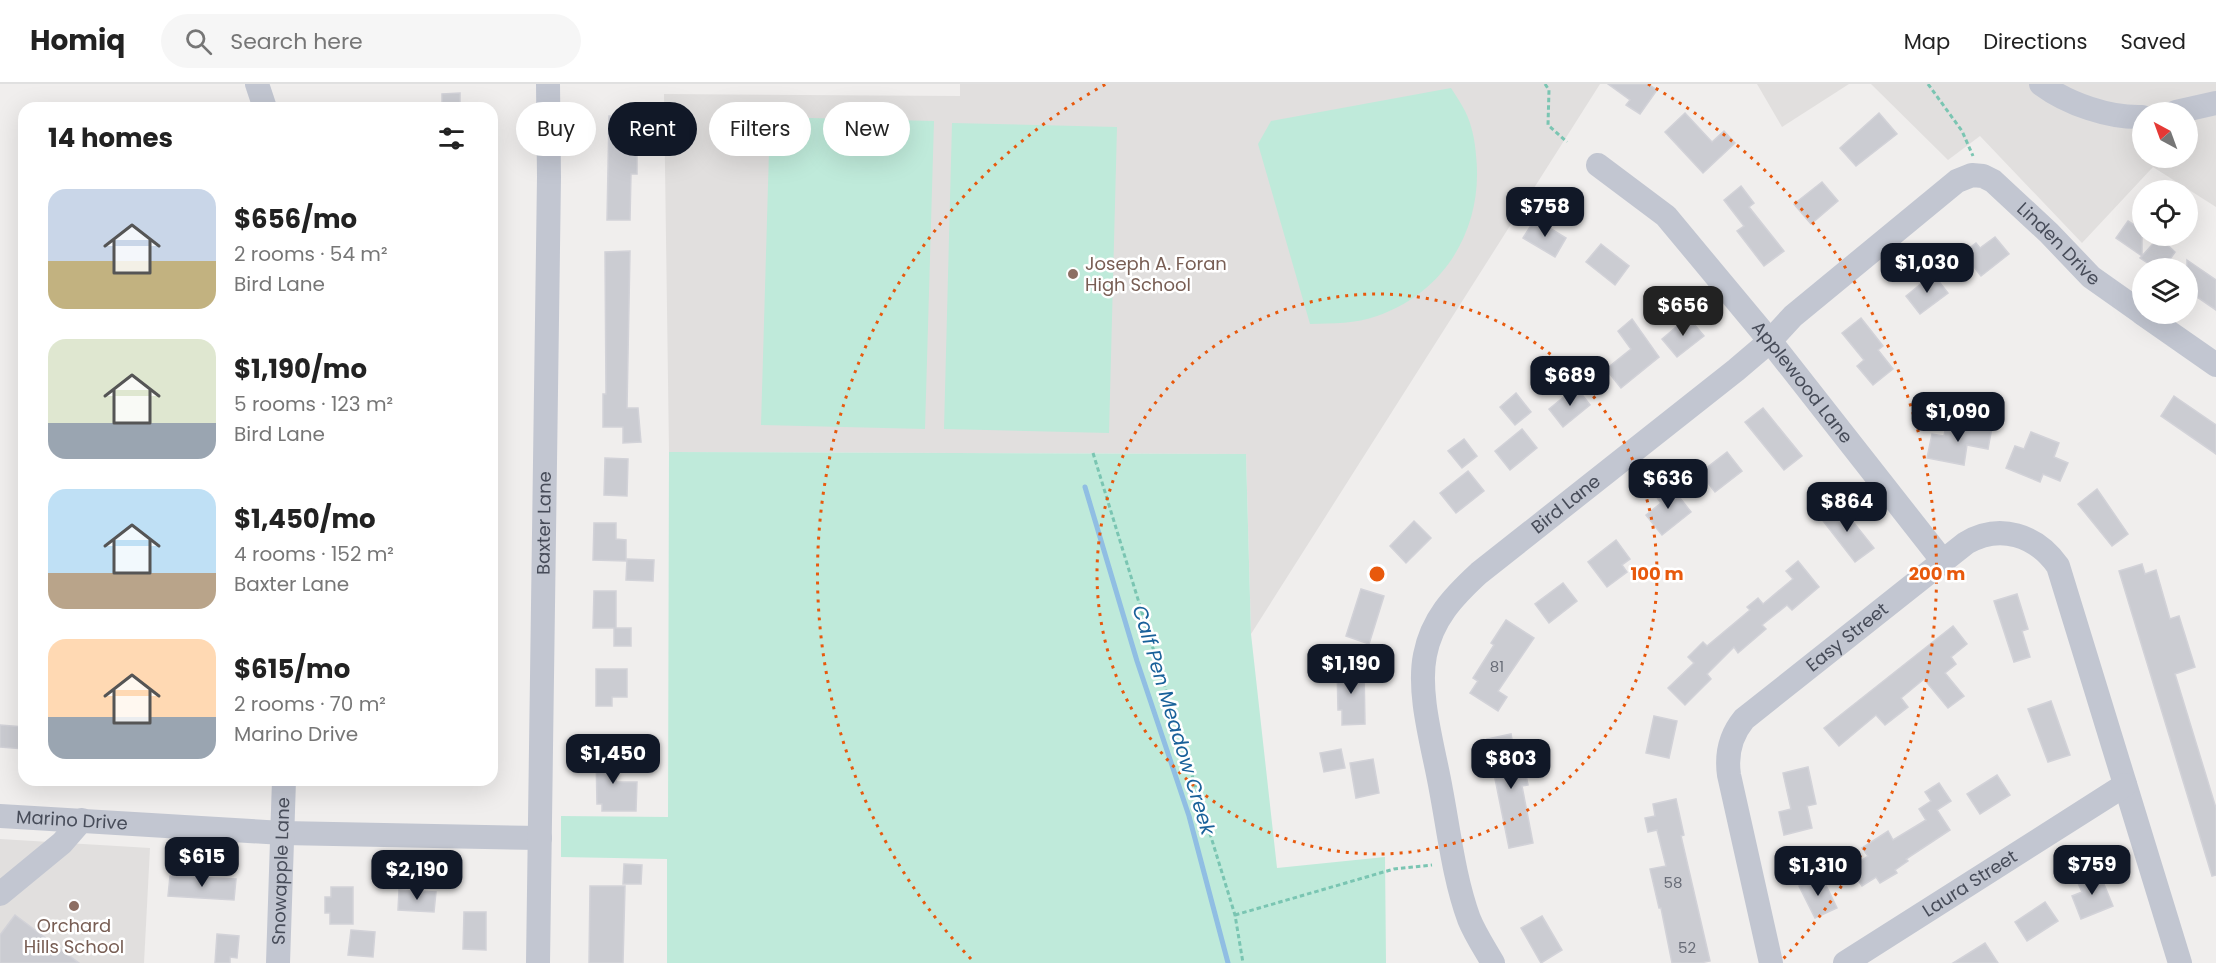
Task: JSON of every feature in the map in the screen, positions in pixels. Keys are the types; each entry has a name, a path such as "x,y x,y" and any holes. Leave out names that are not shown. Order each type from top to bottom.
{"street":[{"path":"257,84 263,102"},
{"name":"Baxter Lane","path":"538,963 549,177 548,84"},
{"path":"2041,84 2073,102 2098,111 2132,118"},
{"path":"2198,107 2216,103"},
{"name":"Applewood Lane","path":"1598,165 1666,216 1770,341 1942,560"},
{"name":"Linden Drive","path":"1978,175 1993,181 2049,233 2091,277 2132,306"},
{"name":"Bird Lane","path":"1492,963 1469,919 1455,862 1422,687 1428,640 1443,610 1455,595 1479,573 1650,439 1770,341 1793,316 1957,181 1966,176 1978,175"},
{"name":"Linden Drive","path":"2158,324 2216,365"},
{"name":"Easy Street","path":"1771,963 1729,776 1728,752 1732,736 1744,719 1942,560 1974,538 2001,534 2035,542 2058,566 2180,963"},
{"name":"Laura Street","path":"1845,963 2125,785"},
{"name":"Snowapple Lane","path":"278,963 284,786"},
{"name":"Marino Drive","path":"0,816 283,833 540,838"},
{"path":"0,894 62,843 82,820"}],"path":[{"path":"1545,84 1549,90 1548,126 1567,142"},
{"path":"1928,84 1962,130 1972,152 1978,175"},
{"path":"1093,453 1235,915 1242,963"},
{"path":"1235,915 1394,869 1455,862"}],"shaded area":[{"name":"Joseph A. Foran High School","path":"960,84 1600,84 1251,634 1246,454 669,452 665,156 697,156 697,102 664,102 664,94 960,96"},
{"path":"1757,84 1849,84 1782,127"},
{"path":"1871,84 2216,84 2216,207 2198,196 2198,180 2173,180 2155,168 2198,168 2198,102 2132,102 2132,168 2152,168 2141,180 2132,180 2132,189 2082,243 1980,136 1948,160"},
{"name":"Orchard Hills School","path":"0,839 150,848 144,963 0,963"}],"green space":[{"path":"1451,88 1465,111 1471,127 1476,150 1477,182 1474,207 1455,253 1441,273 1423,291 1401,305 1377,316 1361,320 1310,324 1258,144 1271,121"},
{"path":"811,118 823,118 823,156 910,156 910,120 934,121 925,429 761,425 769,156 811,156"},
{"path":"952,123 1117,127 1109,433 944,429"},
{"path":"669,452 1246,454 1251,634 1277,868 1385,857 1386,963 667,963 667,859 561,857 561,816 668,817"}],"building":[{"path":"1608,84 1648,84 1657,90 1640,114 1626,105 1630,100"},
{"path":"460,93 460,102 442,102 442,94"},
{"path":"1685,113 1712,142 1724,131 1735,143 1703,173 1665,132"},
{"path":"1879,113 1897,134 1856,166 1840,148"},
{"path":"608,156 637,156 637,174 631,174 630,220 607,220"},
{"path":"1822,182 1838,201 1811,224 1794,204"},
{"path":"1741,186 1754,203 1749,207 1784,251 1764,266 1737,231 1744,226 1724,200"},
{"path":"1535,219 1566,238 1555,257 1523,238"},
{"path":"2128,221 2132,224 2132,246 2142,246 2142,256 2116,238"},
{"path":"1995,237 2009,254 1981,276 1963,253 1976,243 1980,248"},
{"path":"1601,244 1629,266 1615,285 1586,262"},
{"path":"2151,246 2169,246 2175,252 2171,258 2140,258"},
{"path":"630,251 627,408 638,408 641,442 623,443 623,427 603,427 603,394 606,394 605,252"},
{"path":"2198,268 2216,280 2216,310 2198,298"},
{"path":"1933,274 1948,293 1920,314 1906,296"},
{"path":"1688,317 1704,336 1677,357 1662,339"},
{"path":"1861,318 1883,346 1878,350 1893,369 1873,385 1857,366 1864,360 1842,333"},
{"path":"1632,319 1659,357 1621,388 1606,369 1631,349 1618,331"},
{"path":"1576,387 1590,405 1563,427 1549,409"},
{"path":"1516,393 1531,412 1515,425 1500,407"},
{"path":"2174,396 2216,425 2216,454 2161,416"},
{"path":"1763,408 1802,456 1784,470 1745,422"},
{"path":"1970,423 1992,427 1988,449 1967,445 1964,465 1927,458 1932,434 1944,436 1946,424 1969,429"},
{"path":"1522,429 1537,448 1510,470 1495,451"},
{"path":"2031,432 2059,443 2054,457 2068,463 2060,481 2043,474 2040,482 2006,468 2015,446 2024,449"},
{"path":"1464,439 1477,456 1462,468 1448,451"},
{"path":"1727,452 1742,471 1715,492 1700,473"},
{"path":"605,458 628,459 627,496 604,495"},
{"path":"1468,471 1484,491 1456,513 1440,493"},
{"path":"1669,484 1691,512 1662,535 1646,515 1661,503 1655,495"},
{"path":"2097,489 2128,534 2112,546 2078,504"},
{"path":"1838,503 1874,548 1855,562 1820,517"},
{"path":"1414,521 1431,538 1406,563 1390,546"},
{"path":"594,523 616,523 616,539 626,540 626,561 593,560"},
{"path":"1616,540 1630,559 1622,565 1627,572 1607,587 1588,562"},
{"path":"627,559 654,560 653,581 626,580"},
{"path":"1798,561 1819,587 1792,610 1787,605 1762,625 1766,629 1738,653 1734,647 1707,674 1711,679 1685,705 1668,688 1694,663 1688,657 1703,642 1707,646 1750,610 1747,607 1758,598 1763,604 1793,579 1786,571"},
{"path":"2142,564 2145,574 2156,570 2170,619 2179,616 2195,667 2175,674 2216,808 2216,875 2212,876 2119,571"},
{"path":"1563,583 1577,601 1549,623 1535,604"},
{"path":"1361,589 1384,596 1369,644 1346,636"},
{"path":"594,591 616,591 616,628 631,628 631,646 614,646 614,628 593,628"},
{"path":"2017,594 2028,629 2022,631 2030,657 2014,662 1994,601"},
{"path":"1506,620 1534,638 1498,691 1507,697 1498,711 1470,693 1478,681 1473,678 1494,645 1491,643"},
{"path":"1953,626 1967,644 1951,657 1956,664 1945,673 1964,696 1948,708 1924,679 1901,698 1908,707 1885,725 1876,715 1839,746 1824,728"},
{"path":"1337,667 1364,667 1365,724 1342,725 1342,710 1338,710"},
{"path":"596,669 627,669 627,697 612,697 612,706 596,706"},
{"path":"2051,701 2070,755 2048,762 2028,709"},
{"path":"1654,716 1677,721 1669,758 1646,753"},
{"path":"0,725 18,726 18,748 0,747"},
{"path":"1511,734 1515,756 1522,755 1528,785 1522,786 1533,843 1509,848 1487,739"},
{"path":"601,747 616,748 616,782 637,782 636,811 602,811 602,804 597,804 596,754 601,754"},
{"path":"1341,749 1345,768 1324,772 1320,753"},
{"path":"1373,759 1379,793 1356,798 1350,763"},
{"path":"1808,767 1816,804 1807,806 1812,828 1784,835 1779,812 1791,809 1783,773"},
{"path":"1997,775 2010,795 1980,814 1967,794"},
{"path":"1939,783 1951,801 1937,810 1950,830 1906,859 1908,861 1895,870 1897,873 1880,883 1876,877 1862,886 1850,868 1868,856 1862,848 1888,831 1893,840 1926,820 1919,809 1931,801 1925,792"},
{"path":"1676,799 1684,835 1681,836 1710,961 1700,963 1672,963 1661,908 1659,908 1650,869 1666,866 1657,830 1648,832 1645,818 1655,816 1653,804"},
{"path":"624,864 642,865 641,884 623,884"},
{"path":"2099,872 2113,906 2081,919 2072,896 2082,892 2077,881"},
{"path":"1821,875 1837,908 1815,918 1799,886"},
{"path":"170,876 236,879 234,900 168,896"},
{"path":"590,886 625,886 623,963 589,963"},
{"path":"331,887 353,887 353,924 330,924 330,913 325,913 325,897 331,897"},
{"path":"399,890 436,892 434,912 398,910"},
{"path":"2045,902 2058,921 2027,941 2015,922"},
{"path":"464,912 486,912 486,950 463,949"},
{"path":"15,915 79,963 0,963 0,935"},
{"path":"1542,916 1562,950 1541,963 1521,928"},
{"path":"351,930 375,932 373,957 348,955"},
{"path":"217,934 239,936 237,958 230,957 230,963 215,963"},
{"path":"1985,943 1998,963 1953,963"}],"waterway":[{"name":"Calf Pen Meadow Creek","path":"1085,487 1137,661 1189,816 1228,963"}],"place":[{"name":"Joseph A. Foran High School","path":"1073,274"},
{"name":"Orchard Hills School","path":"74,906"}]}
